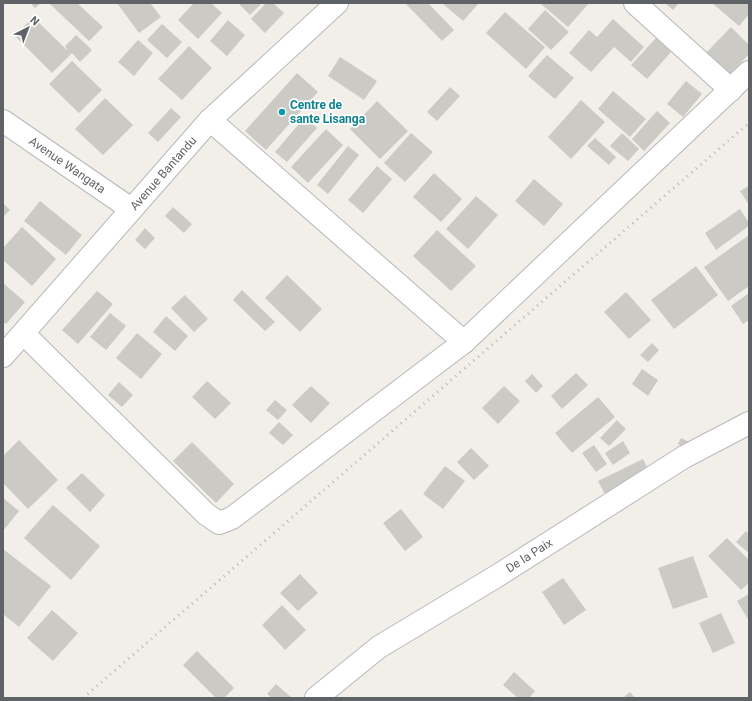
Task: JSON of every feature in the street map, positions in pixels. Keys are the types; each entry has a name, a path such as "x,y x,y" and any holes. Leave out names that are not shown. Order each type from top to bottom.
{"street":[{"name":"Avenue Bantandu","path":"3,356 24,334 131,209 210,120 337,3"},
{"path":"635,3 731,90"},
{"path":"24,334 206,514 220,523 232,518 464,342 749,72"},
{"path":"210,120 464,342"},
{"name":"Avenue Wangata","path":"3,121 131,209"},
{"name":"De la Paix","path":"316,698 379,647 497,576 684,457 749,423"}],"building":[{"path":"30,3 41,3 35,8"},
{"path":"49,3 77,3 103,27 89,41"},
{"path":"117,3 150,3 161,17 139,33"},
{"path":"194,3 211,3 222,13 198,39 178,20"},
{"path":"238,3 262,3 250,15"},
{"path":"266,3 273,3 284,13 265,33 251,19"},
{"path":"428,3 454,30 442,41 406,4"},
{"path":"442,3 479,3 463,21"},
{"path":"540,3 589,3 568,27"},
{"path":"665,3 679,3 673,10"},
{"path":"712,3 749,3 749,14 739,26"},
{"path":"545,10 569,32 551,50 528,29"},
{"path":"505,12 545,47 526,69 486,33"},
{"path":"33,17 68,51 65,46 76,35 92,50 80,62 72,53 52,73 15,36"},
{"path":"613,19 644,47 631,62 614,47 591,72 569,53 589,30 597,37"},
{"path":"228,20 245,35 227,56 210,41"},
{"path":"162,24 182,42 167,58 147,40"},
{"path":"731,27 749,45 749,54 726,78 703,56"},
{"path":"656,38 671,52 647,79 631,65"},
{"path":"138,40 153,53 134,76 118,62"},
{"path":"189,46 212,68 182,100 158,79"},
{"path":"547,55 574,78 555,99 528,76"},
{"path":"340,57 377,81 364,100 328,76"},
{"path":"72,61 102,90 79,113 49,84"},
{"name":"Centre de sante Lisanga","path":"297,73 318,92 266,150 245,131"},
{"path":"686,81 702,94 683,117 667,104"},
{"path":"450,87 460,96 437,121 427,112"},
{"path":"613,91 646,119 630,137 598,109"},
{"path":"105,98 133,125 103,155 75,129"},
{"path":"581,100 605,122 571,159 548,137"},
{"path":"377,101 408,131 380,159 350,129"},
{"path":"171,108 181,117 158,142 148,133"},
{"path":"657,111 670,123 644,151 632,139"},
{"path":"305,117 317,128 287,162 275,152"},
{"path":"326,129 343,145 308,183 291,167"},
{"path":"411,133 433,152 405,182 384,163"},
{"path":"622,133 639,149 628,161 610,146"},
{"path":"595,138 616,157 609,165 587,146"},
{"path":"348,146 359,155 328,194 317,185"},
{"path":"377,166 392,179 363,213 348,200"},
{"path":"434,173 462,199 441,222 413,197"},
{"path":"534,179 563,204 544,226 515,201"},
{"path":"749,186 749,205 740,191"},
{"path":"476,196 498,215 468,249 446,229"},
{"path":"40,201 82,235 66,255 24,221"},
{"path":"3,203 10,210 3,217"},
{"path":"173,207 192,224 184,233 165,216"},
{"path":"740,209 749,223 749,226 716,250 705,233"},
{"path":"22,227 56,259 32,286 3,260 3,248"},
{"path":"145,228 155,238 145,249 135,240"},
{"path":"437,230 476,266 451,291 413,256"},
{"path":"749,235 749,286 728,301 704,267"},
{"path":"696,266 718,295 674,329 651,300"},
{"path":"287,275 322,309 300,332 265,298"},
{"path":"3,283 25,302 6,324 3,322"},
{"path":"242,290 275,322 265,331 233,300"},
{"path":"97,291 113,304 78,344 62,330"},
{"path":"626,292 651,320 629,339 604,312"},
{"path":"749,293 749,320 743,324 731,306"},
{"path":"185,295 208,319 194,332 171,308"},
{"path":"110,313 126,326 106,350 90,337"},
{"path":"166,316 188,336 175,351 153,332"},
{"path":"137,333 162,354 141,379 116,358"},
{"path":"652,343 659,350 648,362 640,355"},
{"path":"642,369 658,380 648,396 632,384"},
{"path":"576,373 588,385 562,409 551,396"},
{"path":"532,374 543,386 536,393 525,381"},
{"path":"207,381 231,403 215,419 192,397"},
{"path":"119,382 133,395 122,407 108,395"},
{"path":"311,386 330,403 311,423 292,405"},
{"path":"504,386 520,401 498,424 482,408"},
{"path":"598,397 615,417 572,453 555,433"},
{"path":"275,400 287,410 278,420 266,410"},
{"path":"617,420 626,429 609,446 600,438"},
{"path":"279,422 293,435 283,445 269,433"},
{"path":"681,438 691,443 688,449 678,444"},
{"path":"19,440 58,480 28,509 3,483 3,456"},
{"path":"623,441 630,453 613,465 605,453"},
{"path":"192,442 234,484 216,503 173,461"},
{"path":"594,445 607,464 596,472 582,453"},
{"path":"471,448 489,466 474,480 457,462"},
{"path":"643,459 652,477 607,498 598,481"},
{"path":"445,466 465,481 443,509 423,494"},
{"path":"82,473 105,495 90,512 66,488"},
{"path":"3,498 19,511 3,531"},
{"path":"53,505 100,546 71,580 24,538"},
{"path":"401,509 423,537 405,551 383,523"},
{"path":"746,531 749,534 749,553 736,542"},
{"path":"727,538 749,560 749,583 741,590 708,556"},
{"path":"3,549 51,586 19,627 3,614"},
{"path":"693,556 708,597 673,609 658,568"},
{"path":"300,574 318,593 298,611 280,593"},
{"path":"563,578 586,610 564,625 542,592"},
{"path":"749,594 749,621 737,601"},
{"path":"282,605 306,630 285,650 262,625"},
{"path":"52,610 78,633 53,661 27,638"},
{"path":"721,613 735,643 713,653 699,623"},
{"path":"197,651 234,688 224,698 216,698 183,665"},
{"path":"514,672 535,691 529,698 518,698 503,685"},
{"path":"276,684 292,698 272,698 267,694"},
{"path":"630,692 635,698 623,698"}],"railway":[{"path":"83,698 749,123"}],"place":[{"name":"Centre de sante Lisanga","path":"282,112"}]}
